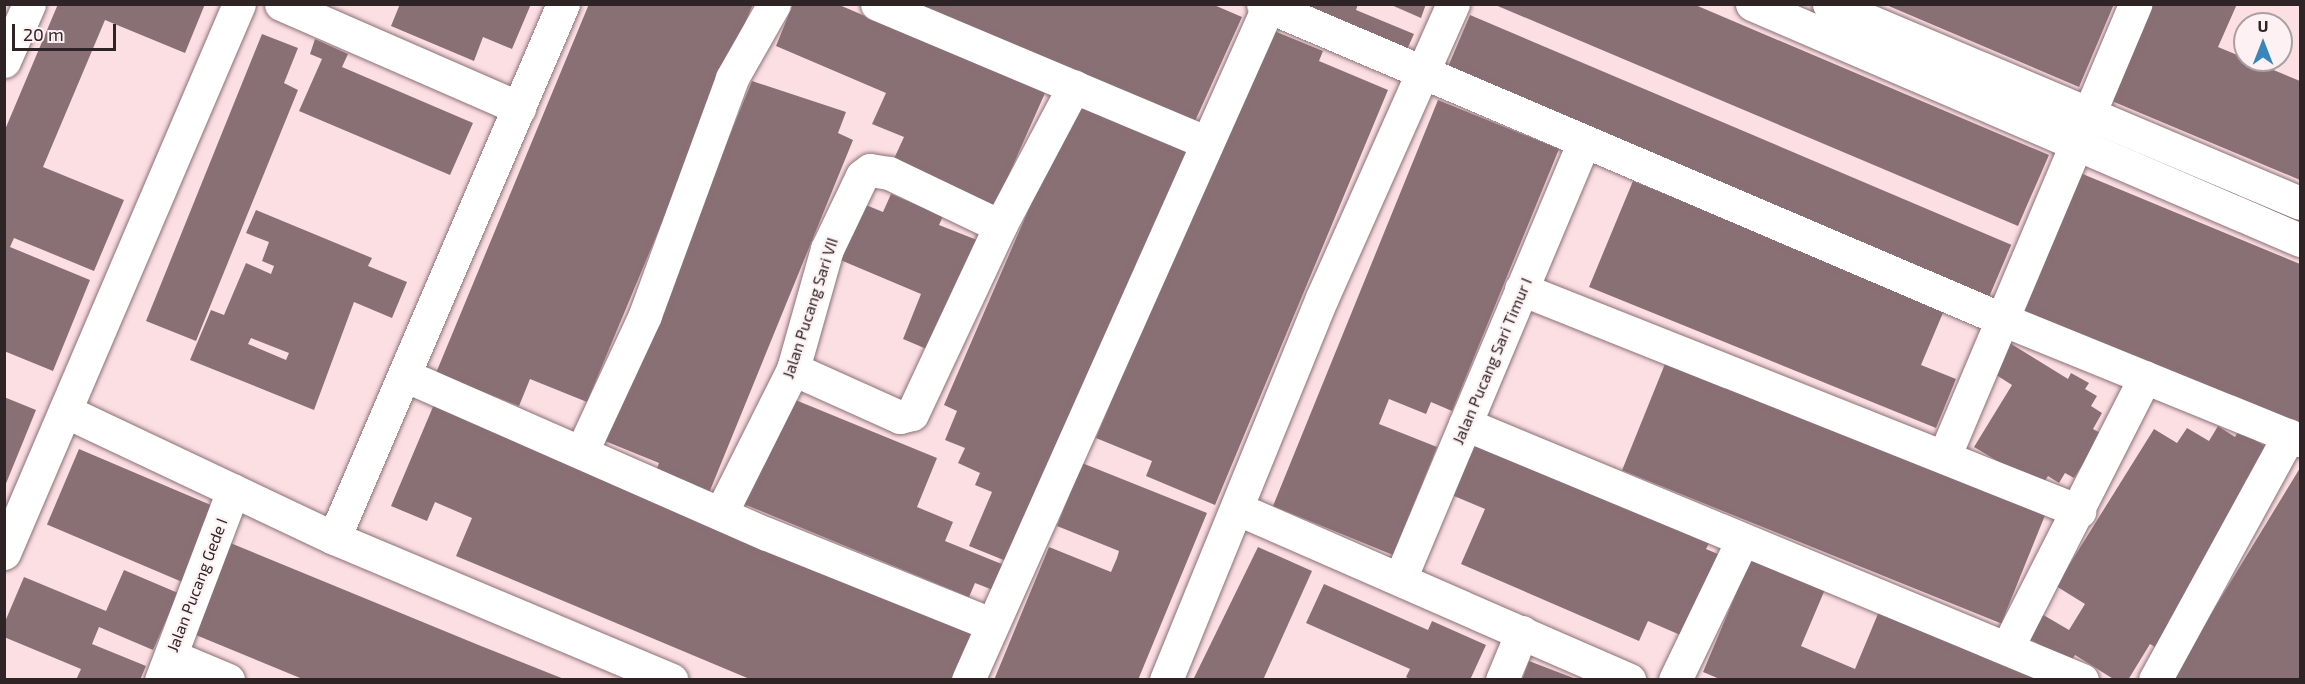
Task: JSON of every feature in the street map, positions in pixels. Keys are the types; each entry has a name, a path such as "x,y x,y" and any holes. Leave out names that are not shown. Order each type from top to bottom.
{"street":[{"path":"4,61 29,4"},
{"path":"4,553 239,4"},
{"path":"281,4 519,108"},
{"path":"334,538 563,4"},
{"path":"582,451 645,315 732,78 774,4"},
{"path":"877,4 1207,143"},
{"path":"1166,680 1322,298 1424,75 1453,4"},
{"path":"1752,4 2076,146 2301,240"},
{"path":"1829,4 2088,116 2301,202"},
{"path":"1944,457 1999,318 2076,146 2135,4"},
{"path":"968,680 991,624 1143,298 1265,6 1999,318 2295,437 2155,680"},
{"path":"793,369 900,417 912,414 1000,226 1074,86"},
{"name":"Jalan Pucang Sari Timur I","path":"1400,579 1584,142"},
{"name":"Jalan Pucang Sari VII","path":"722,513 793,369 827,249 866,172 889,173 1000,226"},
{"path":"1521,289 2079,511"},
{"path":"404,375 722,513 991,624"},
{"path":"2007,648 2079,511 2145,377"},
{"path":"65,411 334,538 671,680"},
{"path":"1465,424 1742,541 2082,680"},
{"name":"Jalan Pucang Gede I","path":"166,668 233,490"},
{"path":"1238,508 1629,680"},
{"path":"1675,680 1742,541"},
{"path":"1502,680 1522,632"},
{"path":"166,668 228,680"}],"building":[{"path":"58,4 205,4 185,53 105,20 43,167 124,200 94,271 14,238 10,247 90,280 53,371 4,351 4,132"},
{"path":"400,4 531,4 512,49 483,37 474,61 391,26"},
{"path":"589,4 753,4 587,402 530,379 519,406 436,373"},
{"path":"793,4 837,4 1045,93 995,206 892,163 904,137 872,124 886,93 776,46"},
{"path":"1289,4 1358,4 1356,10 1414,34 1405,54"},
{"path":"1389,4 1426,4 1421,18"},
{"path":"1493,4 1693,4 2049,155 2018,226"},
{"path":"1884,4 2114,4 2079,87"},
{"path":"2147,4 2237,4 2218,47 2233,53 2233,72 2278,72 2300,81 2300,180 2107,99"},
{"path":"905,5 1214,5 1242,17 1191,130"},
{"path":"1470,15 2011,245 1988,299 1447,69"},
{"path":"1267,28 1323,51 1319,61 1388,90 1215,505 1146,476 1152,461 1096,438"},
{"path":"262,34 298,48 284,83 298,90 196,341 146,321"},
{"path":"315,39 348,54 342,67 473,123 450,175 299,111 322,59 310,54"},
{"path":"752,81 846,112 838,133 853,140 709,493 656,471 659,463 605,441"},
{"path":"1076,100 1190,149 1011,563 969,546 992,492 975,485 980,473 958,463 965,448 945,440 957,411 944,405"},
{"path":"1438,100 1559,149 1452,411 1431,402 1426,414 1389,399 1379,424 1437,447 1393,555 1273,506"},
{"path":"2073,170 2300,264 2300,427 2023,314 2045,262 2036,258"},
{"path":"1633,181 1945,308 1921,365 1956,379 1936,428 1589,287"},
{"path":"891,194 943,216 939,225 982,242 936,353 903,339 921,294 838,259 861,203 883,212"},
{"path":"256,210 372,258 368,266 407,282 392,318 354,302 314,410 190,360 211,310 224,315 246,263 271,274 274,266 262,261 269,242 246,233","holes":["251,338 289,353 286,360 248,344"]},
{"path":"2008,342 2068,379 2071,373 2089,383 2085,389 2097,396 2091,406 2102,413 2093,429 2102,434 2074,478 2065,473 2059,483 2048,476 2041,487 1974,447 2012,385 1990,371"},
{"path":"1667,359 2046,512 2001,623 1622,470"},
{"path":"4,397 36,410 5,486 4,486"},
{"path":"793,399 937,458 917,507 953,522 945,541 1009,567 998,592 975,583 969,597 739,502 762,444 772,448"},
{"path":"435,402 981,630 960,680 752,680 456,556 472,518 435,502 427,521 391,506"},
{"path":"2218,426 2235,437 2239,430 2271,450 2155,647 2150,644 2128,680 2115,680 2075,655 2070,663 2025,636 2040,613 2069,630 2085,604 2056,586 2154,429 2177,443 2187,428 2209,441"},
{"path":"1471,436 1711,539 1706,549 1725,557 1685,637 1648,621 1639,641 1461,564 1485,509 1447,493"},
{"path":"79,449 214,506 182,582 47,524"},
{"path":"1082,463 1207,513 1138,680 994,680 1049,547 1111,572 1117,558 1119,551 1057,526"},
{"path":"2300,468 2300,680 2175,680 2172,678"},
{"path":"228,542 564,679 305,680 191,633"},
{"path":"1258,547 1312,571 1263,680 1193,680"},
{"path":"1752,556 1826,587 1801,646 1855,669 1880,609 2048,679 1722,680 1703,672"},
{"path":"124,570 178,593 153,650 99,627 92,644 146,666 140,680 76,680 81,669 4,637 4,624 24,577 106,611"},
{"path":"1324,584 1428,630 1432,621 1486,645 1470,680 1411,680 1406,677 1410,669 1306,623"},
{"path":"1529,661 1576,679 1576,680 1522,680"}]}
